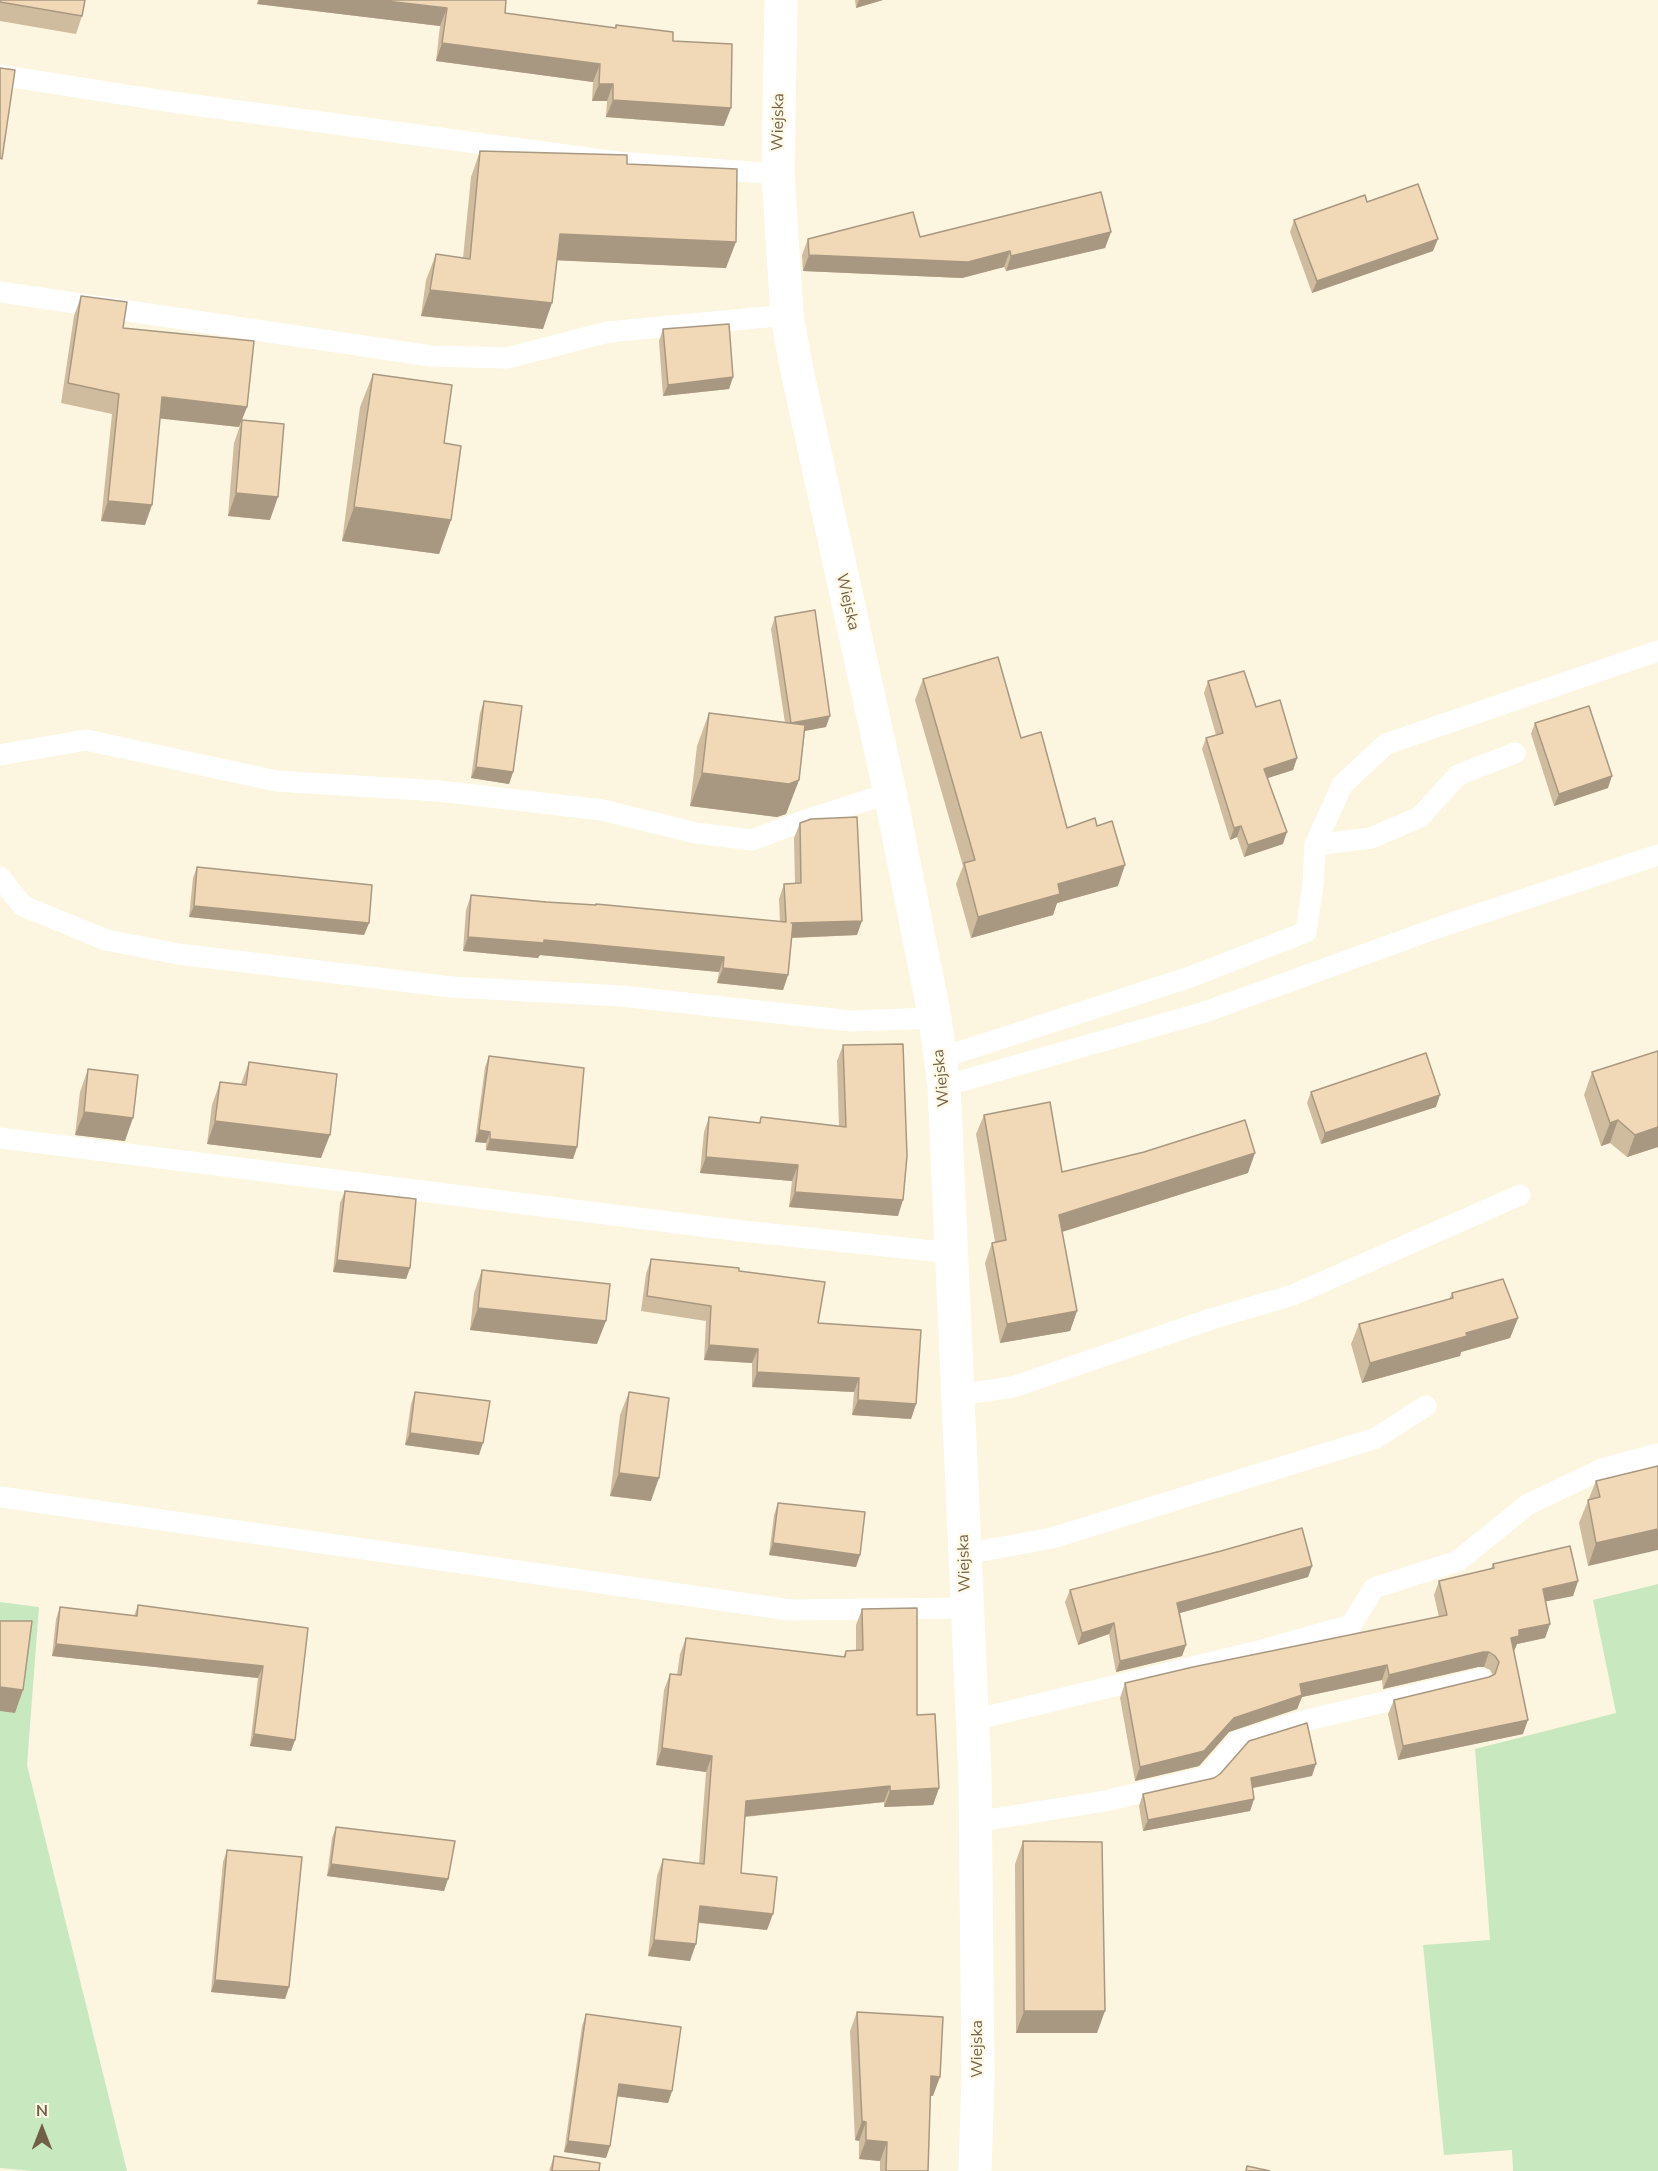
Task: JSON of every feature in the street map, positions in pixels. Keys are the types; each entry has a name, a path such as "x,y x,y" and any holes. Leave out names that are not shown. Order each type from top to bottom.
{"street":[{"name":"Wiejska","path":"780,0 778,174 787,315 810,434 890,793 935,1018 943,1072 973,1720 978,2078 975,2171"}],"lane":[{"path":"0,75 176,102 618,162 778,174"},
{"path":"0,292 431,356 485,358 507,358 608,332 787,315"},
{"path":"943,1072 1306,932 1313,884 1314,845 1342,785 1386,744 1658,651"},
{"path":"0,755 86,740 276,781 439,791 602,810 696,832 752,840 802,821 890,793"},
{"path":"1314,845 1371,838 1420,817 1458,775 1515,753"},
{"path":"943,1072 1205,1012 1440,927 1658,855"},
{"path":"0,877 23,906 106,940 178,954 452,987 621,996 851,1021 935,1018"},
{"path":"0,1138 733,1230 952,1253"},
{"path":"958,1395 1013,1387 1211,1319 1293,1294 1520,1195"},
{"path":"965,1554 1052,1538 1376,1438 1426,1406"},
{"path":"973,1720 1255,1652 1351,1625 1374,1588 1458,1561 1527,1505 1602,1469 1658,1454"},
{"path":"0,1497 790,1610 967,1608"},
{"path":"975,1822 1105,1801 1206,1777 1238,1741 1299,1722 1481,1679"}],"green space":[{"path":"1658,1584 1658,2171 1513,2171 1512,2150 1444,2155 1423,1945 1490,1940 1475,1749 1616,1713 1593,1600"},
{"path":"0,1602 39,1607 27,1765 127,2171 32,2171 0,2168"}],"building":[{"path":"0,0 85,0 82,16 0,2"},
{"path":"378,0 506,0 505,13 616,28 616,25 673,32 673,41 732,44 731,108 613,100 613,84 599,84 600,64 442,43 447,8"},
{"path":"0,68 15,70 2,159 0,158"},
{"path":"480,151 627,155 627,164 737,169 736,242 560,234 552,303 430,290 436,254 470,259"},
{"path":"1418,184 1438,239 1317,281 1294,220 1365,195 1367,202"},
{"path":"1101,192 1111,232 1011,256 1010,251 968,262 809,255 808,239 913,212 920,237"},
{"path":"81,296 127,302 123,328 254,341 247,407 162,397 152,505 108,501 119,394 68,383"},
{"path":"729,324 733,377 668,385 663,329"},
{"path":"373,374 452,385 444,443 461,446 451,520 354,507"},
{"path":"242,420 284,424 278,497 236,493"},
{"path":"815,610 830,716 791,723 775,617"},
{"path":"998,657 1021,738 1041,732 1067,828 1095,818 1097,826 1112,821 1125,865 1058,884 1060,894 978,917 964,863 975,860 923,679"},
{"path":"1244,671 1256,707 1280,700 1297,758 1264,769 1287,832 1248,845 1241,826 1234,828 1206,738 1223,733 1208,681"},
{"path":"484,701 522,706 513,772 476,767"},
{"path":"1589,706 1612,776 1559,794 1535,723"},
{"path":"709,713 805,725 799,780 789,784 702,773"},
{"path":"857,817 862,921 791,923 793,923 788,975 723,968 724,957 544,940 544,943 468,937 471,895 786,922 784,884 801,883 800,823 811,819"},
{"path":"197,867 372,885 369,923 194,906"},
{"path":"903,1044 907,1156 903,1200 795,1192 798,1165 706,1157 709,1117 760,1123 761,1117 846,1127 843,1045"},
{"path":"1658,1051 1658,1127 1635,1135 1618,1120 1610,1123 1592,1072"},
{"path":"1426,1053 1440,1095 1325,1133 1311,1092"},
{"path":"489,1056 584,1068 577,1147 490,1139 490,1132 479,1130"},
{"path":"249,1062 337,1074 330,1135 215,1121 220,1082 246,1085"},
{"path":"88,1069 138,1075 133,1118 84,1112"},
{"path":"1050,1102 1062,1172 1144,1152 1245,1120 1255,1153 1059,1215 1077,1311 1007,1324 992,1243 1006,1240 984,1115"},
{"path":"345,1191 416,1199 410,1268 337,1260"},
{"path":"651,1259 739,1268 739,1271 825,1282 818,1323 921,1330 916,1404 858,1400 859,1378 757,1372 758,1349 709,1345 711,1306 647,1296"},
{"path":"482,1270 610,1284 606,1321 478,1308"},
{"path":"1503,1279 1518,1318 1466,1333 1467,1336 1370,1363 1359,1324 1453,1298 1452,1293"},
{"path":"415,1392 490,1401 483,1443 410,1433"},
{"path":"629,1392 669,1398 659,1478 619,1473"},
{"path":"1658,1466 1658,1529 1596,1543 1588,1500 1600,1497 1596,1481"},
{"path":"778,1503 865,1512 860,1555 773,1543"},
{"path":"1302,1528 1312,1566 1177,1603 1186,1645 1120,1661 1114,1623 1082,1633 1070,1590"},
{"path":"1570,1546 1578,1581 1543,1589 1550,1624 1519,1630 1519,1636 1511,1638 1528,1720 1403,1746 1394,1700 1495,1674 1499,1662 1489,1652 1483,1652 1389,1675 1387,1665 1300,1684 1302,1695 1234,1718 1204,1751 1140,1767 1125,1683 1447,1615 1439,1581 1494,1568 1493,1564"},
{"path":"138,1605 308,1628 295,1740 254,1734 263,1666 56,1644 60,1607 137,1616"},
{"path":"917,1608 917,1715 935,1714 939,1788 890,1791 890,1786 746,1801 741,1873 777,1877 773,1914 700,1906 696,1944 654,1940 663,1859 704,1864 712,1756 662,1748 670,1674 681,1675 686,1638 845,1657 846,1651 863,1650 862,1609"},
{"path":"0,1621 32,1621 23,1690 0,1687"},
{"path":"1307,1723 1316,1764 1251,1778 1254,1799 1148,1820 1143,1794 1214,1778 1249,1741"},
{"path":"336,1827 455,1841 448,1879 331,1864"},
{"path":"1023,1841 1102,1842 1105,2011 1024,2011"},
{"path":"227,1850 302,1857 289,1987 215,1980"},
{"path":"857,2012 943,2017 940,2077 931,2076 928,2171 886,2171 887,2142 866,2140 866,2122 862,2121"},
{"path":"586,2014 681,2027 672,2091 619,2084 610,2146 568,2141"},
{"path":"554,2156 600,2163 599,2171 552,2171"},
{"path":"1247,2166 1270,2171 1246,2171"}]}
